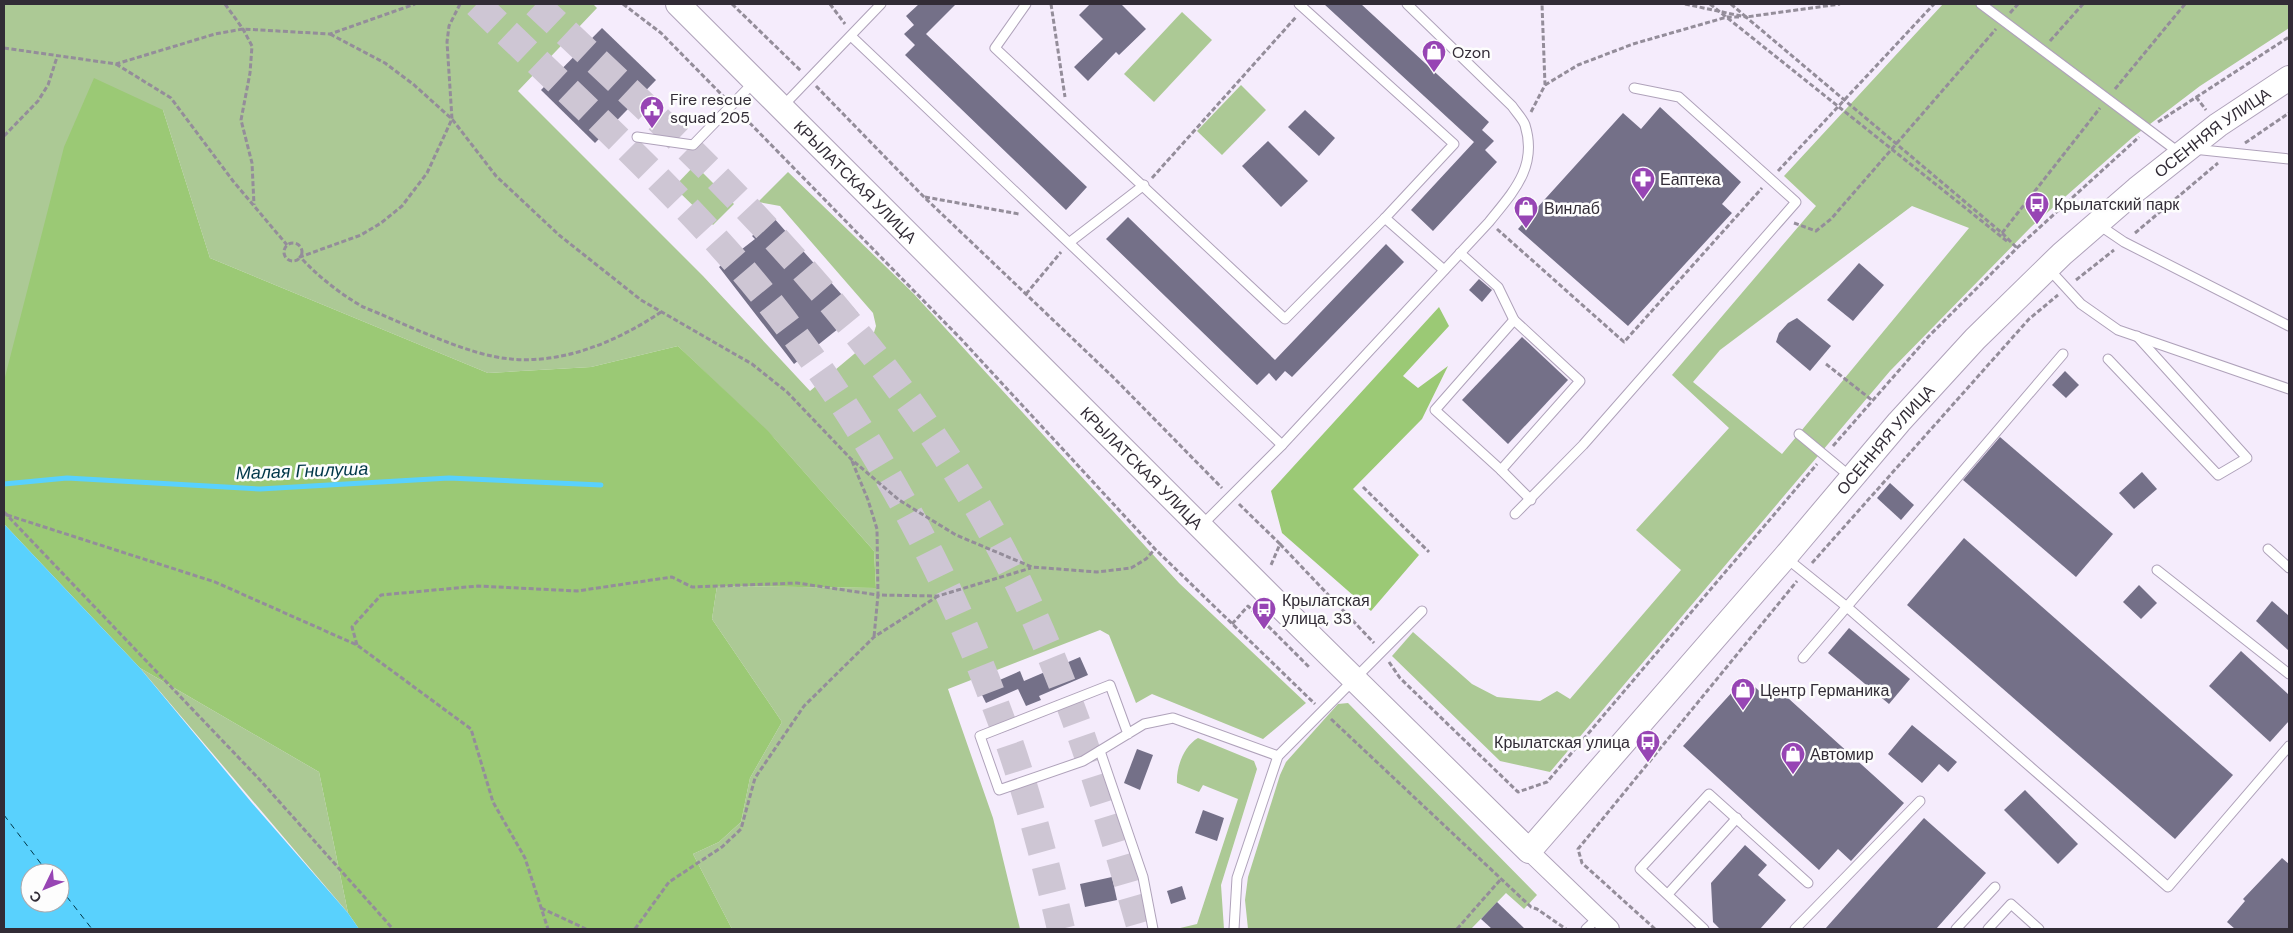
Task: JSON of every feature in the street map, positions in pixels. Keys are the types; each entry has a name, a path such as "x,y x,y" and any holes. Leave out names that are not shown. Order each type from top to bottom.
{"main road":[{"name":"КРЫЛАТСКАЯ УЛИЦА","path":"678,4 1354,680 1529,850"},
{"name":"ОСЕННЯЯ УЛИЦА","path":"1529,850 1785,557 1899,422 1975,339 2096,224 2218,125 2289,78"}],"street":[{"name":"КРЫЛАТСКАЯ УЛИЦА","path":"1529,850 1598,925"}],"lane":[{"path":"782,108 881,4"},
{"path":"1026,4 995,48 1144,185 1285,319 1385,218 1454,144 1304,5"},
{"path":"1201,526 1282,445 1488,222 1514,190 1528,161 1524,124 1512,106 1407,4"},
{"path":"1982,4 2147,130 2184,151 2289,159"},
{"path":"851,36 1282,445"},
{"path":"636,137 693,145 755,81"},
{"path":"1515,514 1531,500 1583,444 1796,202 1679,97 1634,88"},
{"path":"1070,242 1144,185"},
{"path":"1385,218 1444,270"},
{"path":"2096,224 2124,242 2289,326"},
{"path":"1460,253 1498,287 1514,320 1580,381 1501,470"},
{"path":"2048,268 2081,304 2118,330 2289,388"},
{"path":"1514,320 1435,410 1531,500"},
{"path":"2108,359 2218,475 2247,458 2137,336"},
{"path":"1803,658 2063,354"},
{"path":"1798,434 1852,478"},
{"path":"2268,549 2289,568"},
{"path":"1785,557 1847,607 2168,887 2289,746"},
{"path":"2157,570 2289,674"},
{"path":"1234,929 1236,878 1278,756 1422,611"},
{"path":"1128,734 1110,685 980,736 999,790 1084,761 1128,734 1144,724 1172,718 1278,756"},
{"path":"1100,751 1143,877 1153,929"},
{"path":"1704,929 1640,869 1709,794 1808,883"},
{"path":"1795,929 1920,800"},
{"path":"1668,894 1737,818"},
{"path":"1956,929 1994,887"},
{"path":"1988,929 2010,904 2039,929"}],"path":[{"path":"225,4 243,29 252,46 250,73 241,120 252,163 254,205"},
{"path":"4,48 116,64 215,34 243,29 330,34 415,4"},
{"path":"287,245 284,252 287,259 293,261 361,236 402,206 426,173 452,119 447,42 449,26 460,4"},
{"path":"330,34 385,63 452,119 496,176 559,235 642,300 752,364 787,392 851,459 899,500 956,535 1032,567 1097,572 1115,571 1131,568 1146,559 1155,549 961,339 661,33 623,4"},
{"path":"732,4 810,80 924,197 1114,378 1280,544 1363,629 1400,678 1518,792 1547,782 1825,455 1929,336 2016,248 2147,130 2289,37"},
{"path":"830,4 838,12 851,36"},
{"path":"1051,4 1068,116"},
{"path":"1524,124 1545,84 1542,4"},
{"path":"1685,4 1746,17"},
{"path":"1710,4 1837,108 2016,248"},
{"path":"1731,4 1894,144 2002,233 2016,248"},
{"path":"1545,84 1578,65 1615,51 1727,18 1840,4"},
{"path":"1488,222 1624,342 1771,178 1934,4"},
{"path":"1782,219 1816,231 1831,219 1894,144 2018,4"},
{"path":"2042,50 2083,4"},
{"path":"2002,233 2107,99 2185,4"},
{"path":"1144,185 1304,5"},
{"path":"4,136 38,101 48,85 57,57"},
{"path":"116,64 171,98 287,245"},
{"path":"2242,144 2289,113"},
{"path":"1655,929 1582,863 1578,849 1803,572 2029,319 2222,160"},
{"path":"924,197 1042,218"},
{"path":"1026,294 1070,242"},
{"path":"287,245 294,243 299,246 301,251 300,257"},
{"path":"300,257 324,280 363,307 475,351 510,359 543,360 574,354 634,330 661,312"},
{"path":"1826,364 1873,400"},
{"path":"851,459 868,500 877,529 878,595 874,637"},
{"path":"1363,487 1430,552"},
{"path":"4,512 260,780 393,929"},
{"path":"7,516 215,582 357,645 471,729 493,802 524,858 548,929"},
{"path":"1272,565 1280,544"},
{"path":"635,929 669,882 722,847 741,829 755,778 804,706 874,637 938,596 1032,567"},
{"path":"357,645 352,627 380,595 478,586 576,591 672,577 692,587 797,583 878,595 938,596"},
{"path":"1232,624 1248,606 1310,668"},
{"path":"1457,929 1501,879 1531,907 1566,929"},
{"path":"540,908 586,929"}],"green space":[{"path":"4,4 593,4 597,8 518,91 703,276 810,391 872,339 876,326 873,313 780,206 758,202 788,172 913,293 1179,583 1306,703 1263,739 1152,694 1136,703 1109,635 1100,630 948,689 993,818 1020,929 732,929 693,854 719,842 741,822 750,778 782,722 712,619 717,586 876,588 874,551 774,438 678,346 591,367 488,373 210,258 163,110 4,388"},
{"path":"1943,4 2289,4 2289,28 2200,86 2133,137 2031,227 1890,371 1550,772 1500,761 1392,656 1413,632 1472,684 1497,697 1540,701 1557,691 1570,699 1681,570 1636,530 1729,428 1672,375 1816,206 1784,176","holes":["1912,206 1969,228 1782,454 1693,382 1720,350"]},
{"path":"1182,12 1212,40 1154,102 1124,74"},
{"path":"94,78 163,110 210,258 488,373 591,367 678,346 768,431 874,551 876,588 717,586 712,619 782,722 750,778 741,822 719,842 693,854 732,929 359,929 348,913 319,772 140,668 4,524 4,381 64,147"},
{"path":"1241,85 1266,110 1222,155 1197,131"},
{"path":"695,165 734,204 713,225 674,187"},
{"path":"1439,307 1449,326 1403,376 1418,388 1448,366 1422,419 1353,489 1419,555 1371,611 1282,533 1271,491"},
{"path":"140,668 319,772 348,913"},
{"path":"1348,703 1537,895 1524,909 1506,893 1471,929 1248,929 1245,900 1248,877 1280,775 1286,762 1338,704"},
{"path":"1198,738 1254,761 1257,769 1221,885 1224,929 1176,929 1197,924 1238,799 1203,785 1199,792 1177,783 1178,770 1182,758 1189,746"}],"water":[{"path":"4,524 140,668 252,803 348,913 359,929 4,929"}],"building":[{"path":"919,4 956,4 926,34 1087,187 1066,210 905,55 915,45 904,34 914,25 906,16"},
{"path":"1090,4 1121,4 1146,29 1119,55 1116,52 1088,81 1074,67 1103,39 1079,15"},
{"path":"1324,4 1361,4 1489,122 1482,130 1494,141 1485,150 1497,162 1433,231 1411,210 1474,142"},
{"path":"602,28 656,80 595,143 541,90"},
{"path":"1660,107 1741,182 1722,204 1732,213 1628,326 1518,229 1623,113 1641,129"},
{"path":"1305,110 1335,138 1319,156 1288,127"},
{"path":"1268,141 1308,181 1281,207 1242,166"},
{"path":"773,217 858,313 794,364 719,267 755,239 752,236"},
{"path":"1128,217 1275,360 1386,244 1404,262 1292,377 1285,371 1276,381 1269,373 1257,385 1106,239"},
{"path":"1859,263 1884,285 1853,321 1827,300"},
{"path":"1479,279 1492,290 1482,302 1469,290"},
{"path":"1797,318 1831,346 1810,371 1776,342 1779,333 1788,323"},
{"path":"1522,337 1568,380 1508,444 1462,400"},
{"path":"2065,371 2079,385 2066,398 2052,385"},
{"path":"2000,437 2113,534 2076,577 1963,480"},
{"path":"2142,472 2157,489 2134,509 2119,493"},
{"path":"1890,483 1914,505 1901,520 1877,498"},
{"path":"1964,538 2233,775 2175,839 1907,605"},
{"path":"2139,585 2157,603 2141,619 2123,602"},
{"path":"2272,601 2289,616 2289,651 2256,621"},
{"path":"1849,628 1910,679 1889,704 1828,653"},
{"path":"2241,651 2289,695 2289,721 2270,742 2209,686"},
{"path":"1080,657 1088,675 1039,696 1041,700 1026,706 1018,689 986,703 979,689 1020,671 1024,681"},
{"name":"Автомир","path":"1745,678 1767,698 1777,688 1904,803 1851,861 1838,849 1819,870 1683,746"},
{"path":"1912,725 1957,762 1948,772 1939,764 1922,783 1888,754"},
{"path":"1137,749 1153,755 1140,790 1124,783"},
{"path":"2025,790 2078,844 2058,864 2004,810"},
{"path":"1203,810 1224,818 1217,841 1195,833"},
{"path":"1924,818 1986,873 1936,929 1825,929"},
{"path":"1745,845 1767,865 1758,875 1786,900 1760,929 1720,929 1713,922 1711,883"},
{"path":"2282,858 2289,864 2289,929 2235,929 2227,922 2245,901 2243,899"},
{"path":"1112,877 1117,900 1085,907 1080,884"},
{"path":"1182,886 1186,899 1171,904 1167,891"},
{"path":"1497,902 1525,929 1492,929 1481,919"}],"waterway":[{"name":"Малая Гнилуша","path":"4,484 67,478 260,489 449,478 601,485"}],"ferry route":[{"path":"4,815 40,863"},
{"path":"70,901 92,929"}],"tunnel":[{"path":"477,4 609,130 705,227 776,311 852,417 918,531 947,589 973,649 1007,736 1025,790 1061,929"},
{"path":"536,4 694,154 800,266 879,361 950,461 982,514 1011,568 1051,656 1100,791 1141,929"}],"place":[{"name":"Ozon","path":"1434,73"},
{"name":"Fire rescue squad 205","path":"652,129"},
{"name":"Еаптека","path":"1643,200"},
{"name":"Крылатский парк","path":"2037,225"},
{"name":"Винлаб","path":"1526,229"},
{"name":"Крылатская улица, 33","path":"1264,630"},
{"name":"Центр Германика","path":"1743,711"},
{"name":"Крылатская улица","path":"1648,763"},
{"name":"Автомир","path":"1793,775"}]}
